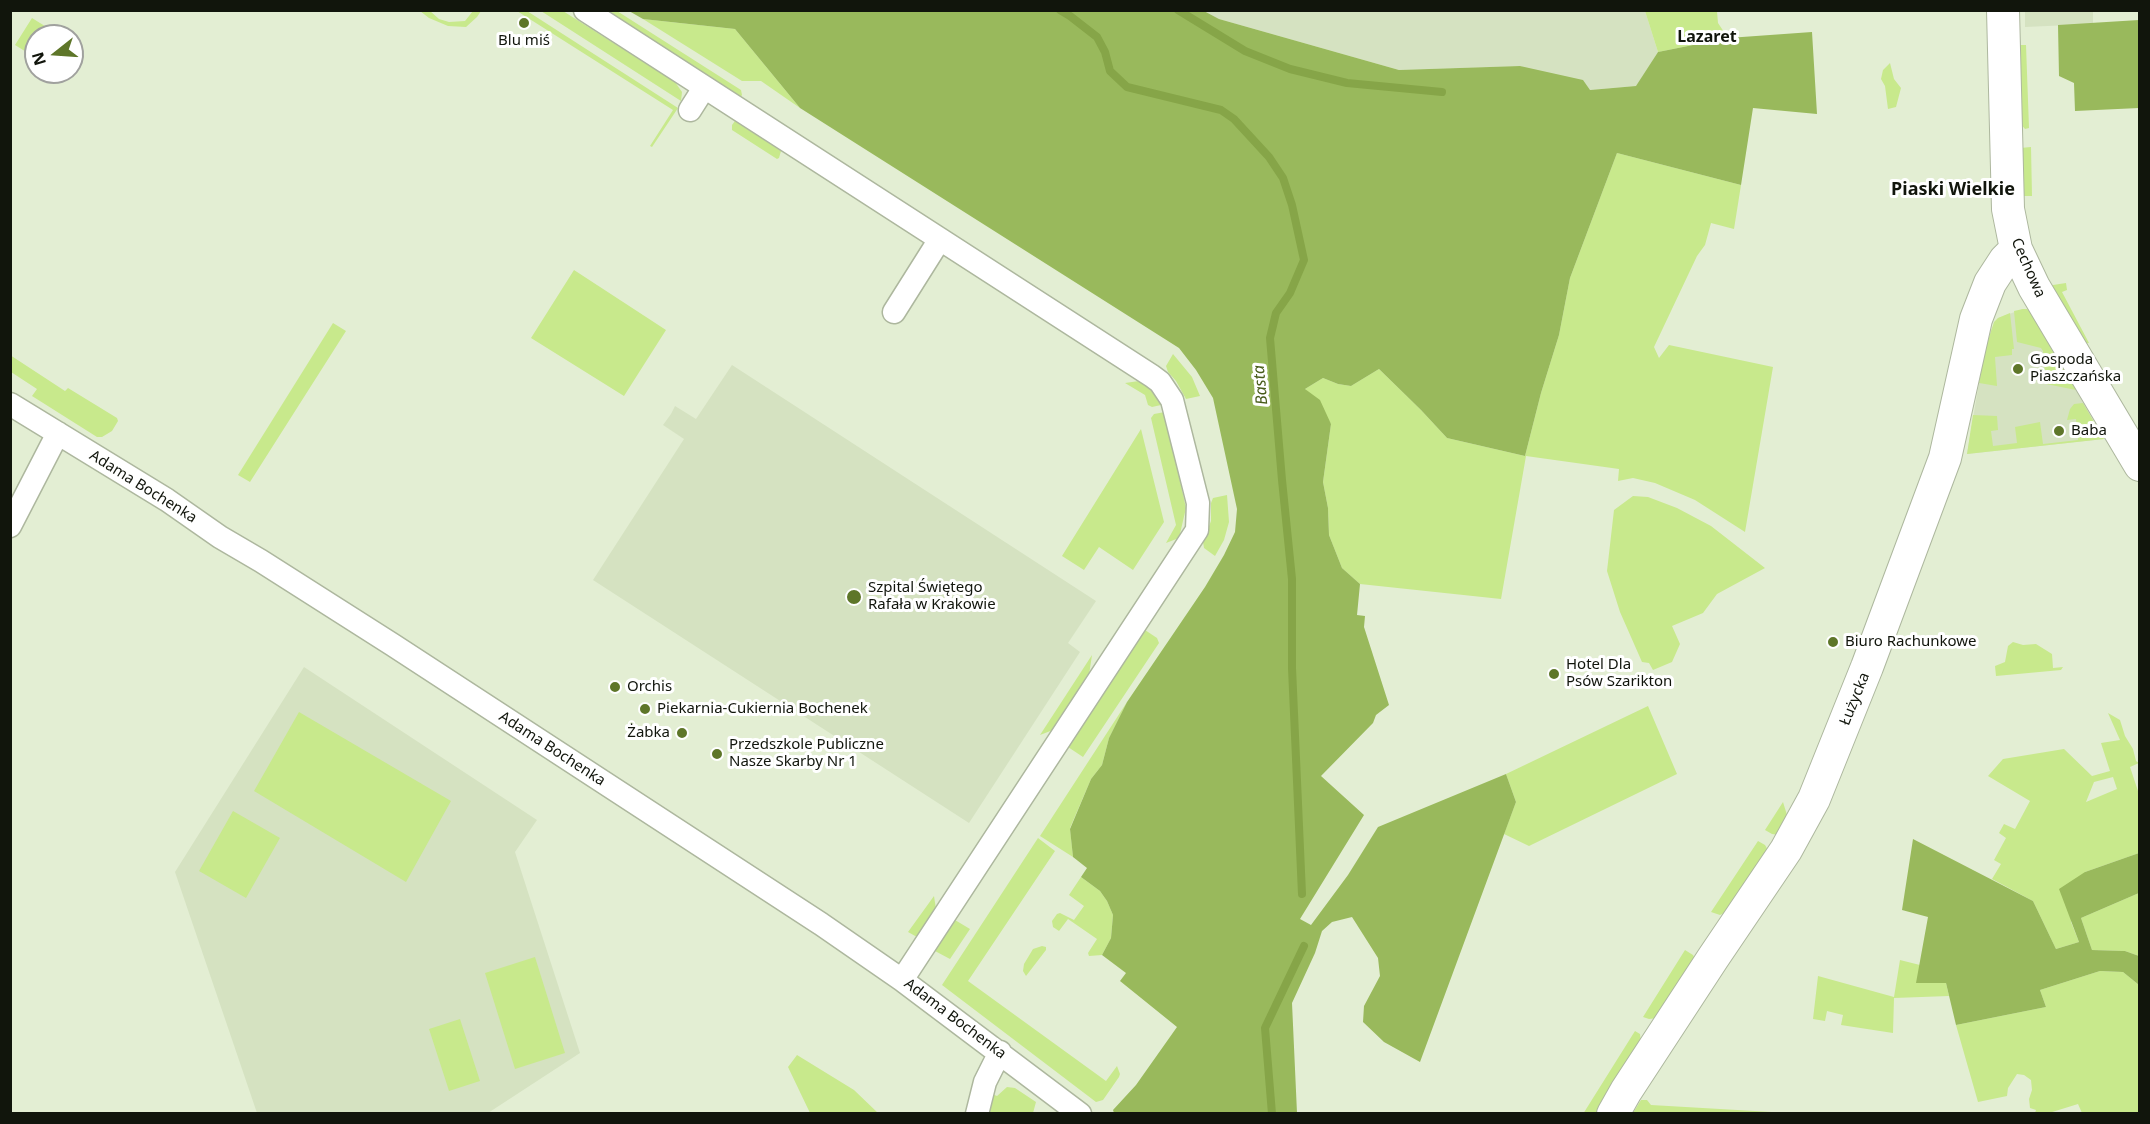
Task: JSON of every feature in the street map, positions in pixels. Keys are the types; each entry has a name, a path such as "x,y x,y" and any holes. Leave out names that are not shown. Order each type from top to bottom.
{"street":[{"path":"585,10 1160,382 1167,390 1176,410 1198,503 1197,530 902,980"},
{"name":"Cechowa","path":"2003,10 2008,209 2016,249 2034,287 2139,465"},
{"path":"690,110 704,88"},
{"path":"894,312 940,239"},
{"name":"Łużycka","path":"1613,1113 1786,850 1814,799 1867,667 1945,458 1976,319 1990,283 2004,261 2016,249"},
{"name":"Adama Bochenka","path":"10,404 167,500 220,537 393,645 821,924 902,980 1080,1113"},
{"path":"10,526 58,433"},
{"path":"976,1113 985,1082 1000,1052"}],"shaded area":[{"path":"1204,11 1645,11 1658,52 1637,86 1589,90 1520,66 1399,70 1219,19"},
{"path":"2025,11 2093,11 2093,24 2025,27"},
{"path":"2023,309 2032,313 2104,439 1967,454 1991,330 1998,318"},
{"name":"Szpital Świętego Rafała w Krakowie","path":"732,365 1096,601 1068,643 1080,652 969,823 593,580 684,439 663,425 675,406 696,419"},
{"path":"304,667 537,820 515,852 580,1053 488,1113 257,1113 175,872"}],"green space":[{"path":"420,11 430,11 439,19 449,22 465,21 473,11 481,11 466,27 448,26 429,18"},
{"path":"517,11 527,11 678,108 652,147 650,146 673,110"},
{"path":"541,11 563,11 675,82 682,92 681,101"},
{"path":"604,11 617,11 741,90 742,95 740,98"},
{"path":"629,11 1204,11 1219,19 1399,70 1520,66 1583,80 1590,90 1636,86 1658,52 1728,38 1812,32 1817,114 1753,108 1741,185 1617,153 1570,278 1559,335 1525,456 1447,438 1379,369 1351,386 1323,378 1305,389 1320,400 1331,424 1323,482 1328,508 1329,535 1342,568 1360,584 1357,615 1365,616 1364,627 1389,705 1376,715 1373,723 1321,776 1364,815 1300,919 1311,925 1348,875 1378,827 1506,774 1516,802 1420,1062 1384,1042 1363,1022 1364,1006 1380,976 1378,958 1352,917 1332,922 1322,931 1315,953 1292,1003 1297,1113 1114,1113 1113,1110 1136,1085 1177,1027 1120,981 1126,973 1102,955 1111,938 1113,915 1100,891 1081,877 1087,868 1073,857 1070,829 1091,779 1102,765 1109,738 1127,702 1205,587 1235,532 1237,509 1213,398 1179,348 800,108 735,29 643,19"},
{"path":"1645,11 1717,11 1718,23 1728,38 1658,52"},
{"path":"32,18 42,24 28,24"},
{"path":"643,19 735,29 800,108 761,81 742,81"},
{"path":"2139,20 2139,108 2075,111 2074,83 2059,76 2058,25"},
{"path":"24,31 24,51 15,45"},
{"path":"2017,45 2026,45 2029,128 2025,129 2019,122"},
{"path":"1890,63 1894,79 1901,88 1896,107 1888,109 1885,86 1881,79 1883,70"},
{"path":"735,121 781,151 779,158 777,159 732,130"},
{"path":"2031,147 2032,196 2021,196 2020,148"},
{"path":"1617,153 1741,185 1734,229 1711,223 1705,245 1697,256 1654,347 1659,358 1669,345 1773,367 1745,532 1695,500 1655,483 1633,478 1618,481 1619,469 1526,456 1501,599 1360,584 1342,568 1329,535 1328,508 1323,482 1331,424 1305,389 1323,378 1351,386 1379,369 1447,438 1525,456 1559,335 1570,278"},
{"path":"574,270 666,330 624,396 531,338"},
{"path":"2066,283 2067,290 2062,292 2089,343 2083,344 2051,289 2053,285"},
{"path":"2023,309 2032,313 2076,390 2046,384 2041,348 2017,342 2014,311"},
{"path":"2010,313 2014,349 2012,349 2012,355 1995,357 1997,386 1979,383 1985,350 1994,322"},
{"path":"333,323 346,331 250,482 238,475"},
{"path":"1173,354 1192,377 1200,396 1186,399 1168,372 1166,366"},
{"path":"10,355 65,391 68,388 117,418 118,421 112,431 102,437 97,437 32,396 37,389 11,372"},
{"path":"1139,381 1150,389 1161,405 1152,407 1148,405 1145,395 1125,383"},
{"path":"2083,403 2104,439 1967,454 1973,415 1997,416 1998,430 1991,431 1993,446 2017,443 2015,427 2040,422 2043,444 2078,440 2076,419 2067,420 2074,404"},
{"path":"1165,412 1186,508 1179,538 1166,543 1176,525 1151,418 1154,414"},
{"path":"1141,429 1164,522 1133,570 1099,547 1084,570 1062,556"},
{"path":"1227,495 1229,522 1224,540 1215,556 1204,548 1203,542 1211,521 1213,498"},
{"path":"1633,496 1648,497 1677,508 1711,526 1765,568 1717,594 1703,613 1672,626 1680,644 1672,662 1653,670 1649,663 1642,662 1620,612 1607,571 1614,510"},
{"path":"1145,630 1157,638 1159,643 1083,757 1068,747"},
{"path":"2013,642 2023,645 2036,644 2052,654 2053,668 2063,667 2061,670 1996,676 1995,666 2005,662 2008,646"},
{"path":"1092,655 1089,675 1053,730 1040,735"},
{"path":"1127,702 1109,738 1102,765 1091,779 1070,828 1073,857 1040,836"},
{"path":"1648,706 1677,774 1529,846 1504,834 1516,802 1506,774"},
{"path":"299,712 451,801 406,882 254,791"},
{"path":"2108,713 2120,720 2136,761 2139,763 2130,767 2139,794 2139,853 2085,872 2071,922 2079,942 2056,949 2033,901 1992,879 2001,864 1994,860 2006,838 1999,833 2004,824 2015,829 2030,801 1988,776 2003,759 2064,749 2092,776 2110,771 2101,743 2120,740","holes":["2113,777 2117,789 2086,802 2094,782"]},
{"path":"1783,802 1787,815 1791,816 1779,835 1772,834 1765,830"},
{"path":"233,811 280,838 246,898 199,871"},
{"path":"1038,838 1055,851 968,981 1106,1081 1117,1066 1119,1077 1103,1100 1096,1102 942,985"},
{"path":"1913,839 2033,901 2056,949 2079,942 2059,889 2085,872 2139,853 2139,893 2081,918 2092,950 2125,951 2139,956 2139,985 2123,972 2100,971 2040,990 2046,1007 1956,1025 1946,983 1916,983 1928,917 1902,910"},
{"path":"1758,841 1765,845 1769,852 1730,910 1720,915 1711,912"},
{"path":"1081,877 1100,891 1113,915 1111,938 1102,955 1089,956 1088,953 1097,939 1068,919 1059,931 1053,927 1052,921 1057,914 1060,913 1074,920 1084,906 1069,895"},
{"path":"2139,893 2139,956 2125,951 2092,950 2081,918"},
{"path":"934,896 936,909 917,937 908,932"},
{"path":"955,920 970,929 950,959 935,951"},
{"path":"1046,947 1046,950 1026,976 1023,971 1024,964 1033,949"},
{"path":"1685,950 1693,955 1696,961 1658,1018 1643,1017"},
{"path":"535,957 565,1053 515,1069 485,973"},
{"path":"1900,960 1920,965 1917,983 1946,983 1949,996 1894,998 1893,1033 1841,1025 1843,1015 1827,1011 1825,1021 1813,1019 1818,976 1894,997"},
{"path":"2100,971 2123,972 2139,985 2139,1113 2082,1113 2078,1104 2049,1113 2035,1113 2036,1110 2030,1108 2031,1080 2024,1075 2017,1074 2008,1088 2007,1096 1978,1102 1956,1025 2046,1007 2040,990"},
{"path":"460,1019 480,1081 449,1091 429,1029"},
{"path":"1635,1031 1640,1034 1641,1042 1598,1113 1583,1114"},
{"path":"797,1055 854,1090 878,1113 810,1113 788,1067"},
{"path":"1007,1087 1015,1088 1036,1102 1033,1113 987,1114 992,1094 997,1096"},
{"path":"1641,1100 1647,1100 1651,1105 1789,1113 1633,1113"}],"waterway":[{"name":"Basta","path":"1060,10 1097,37 1105,52 1110,71 1127,87 1221,110 1234,119 1269,157 1283,178 1292,205 1304,260 1290,293 1276,313 1270,338 1292,579 1292,668 1302,894"},
{"path":"1178,10 1245,51 1290,69 1347,83 1442,92"},
{"path":"1272,1114 1265,1028 1304,946"}],"place":[{"name":"Blu miś","path":"524,23"},
{"name":"Gospoda Piaszczańska","path":"2018,369"},
{"name":"Baba","path":"2059,431"},
{"name":"Szpital Świętego Rafała w Krakowie","path":"854,597"},
{"name":"Biuro Rachunkowe","path":"1833,642"},
{"name":"Hotel Dla Psów Szarikton","path":"1554,674"},
{"name":"Orchis","path":"615,687"},
{"name":"Piekarnia-Cukiernia Bochenek","path":"645,709"},
{"name":"Żabka","path":"682,733"},
{"name":"Przedszkole Publiczne Nasze Skarby Nr 1","path":"717,754"}],"district":[{"name":"Lazaret","path":"1707,37"},
{"name":"Piaski Wielkie","path":"1953,190"}]}
